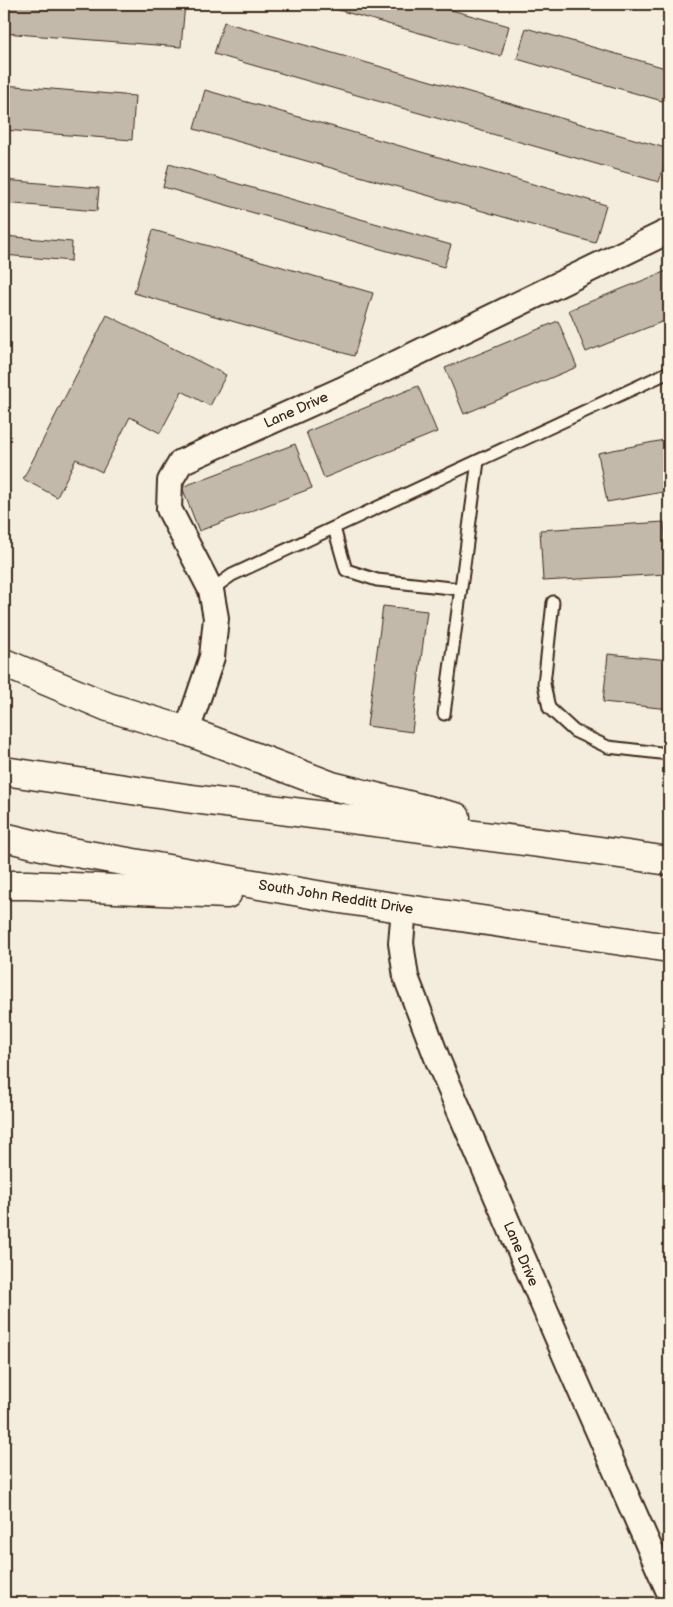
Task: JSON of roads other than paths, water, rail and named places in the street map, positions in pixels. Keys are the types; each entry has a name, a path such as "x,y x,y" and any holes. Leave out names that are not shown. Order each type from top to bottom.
{"highway":[{"path":"4,663 108,706 187,731 332,786 571,847"},
{"path":"4,771 185,798 571,847 669,862"},
{"name":"South John Redditt Drive","path":"4,837 54,849 340,899 669,948"},
{"path":"4,885 340,899"}],"street":[{"name":"Lane Drive","path":"187,731 212,657 216,618 211,590 169,510 170,481 181,462 341,390 669,232"},
{"name":"Lane Drive","path":"404,908 401,943 406,977 439,1063 669,1592"}],"lane":[{"path":"211,590 232,575 669,372"},
{"path":"444,714 478,461"},
{"path":"334,528 346,570 377,580 460,589"},
{"path":"553,602 544,684 549,708 574,731 608,747 669,754"}]}
